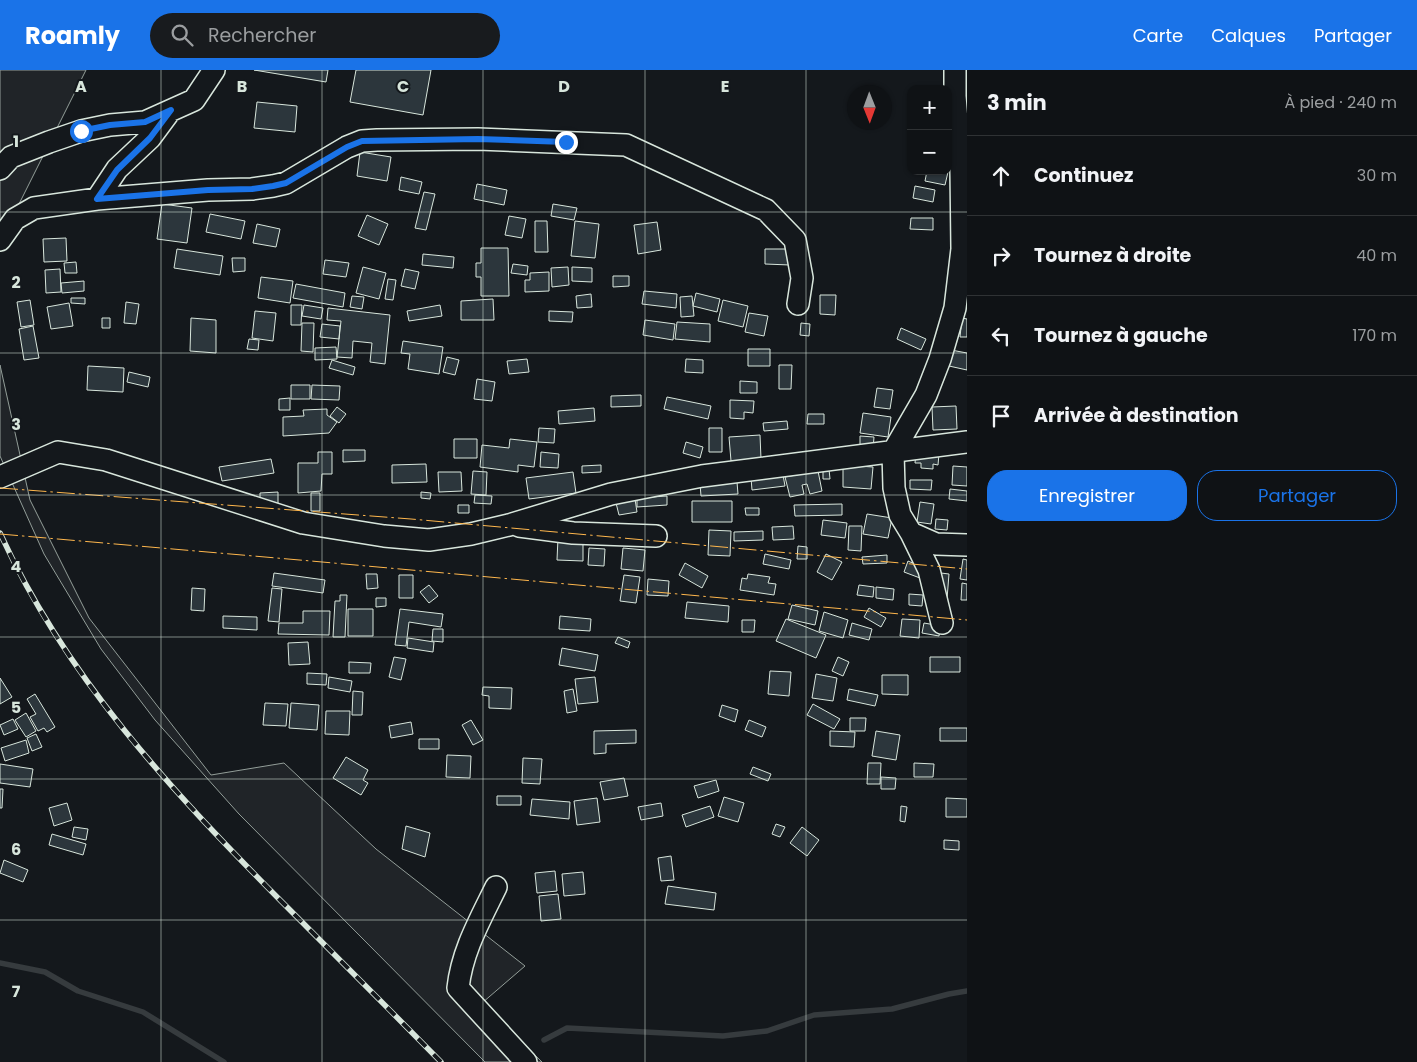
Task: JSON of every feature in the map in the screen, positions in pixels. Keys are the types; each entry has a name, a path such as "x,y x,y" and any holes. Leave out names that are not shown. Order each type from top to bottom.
{"street":[{"path":"0,169 11,158 65,136 110,125 145,122 194,100 214,70"},
{"path":"942,623 929,570 900,515 894,488 893,452 926,395 940,359 954,308 962,249 961,169 955,96 955,70"},
{"path":"97,199 117,170 150,138 171,110"},
{"path":"0,240 15,219 34,208 97,199 273,186 286,183 339,151 362,141 478,139 626,145 766,210 795,240 802,278 798,304"},
{"path":"0,478 58,452 106,460 303,522 384,536 428,540 471,534 509,525 611,494 702,476 967,442"},
{"path":"509,525 574,533 656,536"},
{"path":"911,533 936,544 967,545"},
{"path":"496,887 467,947 460,971 458,988 526,1062"}],"shaded area":[{"path":"0,70 86,70 0,242"},
{"path":"0,365 30,500 89,618 211,775 284,763 376,849 525,966 482,1003 542,1062 485,1062 239,814 155,720 101,649 44,554 0,456"}],"building":[{"path":"254,70 328,70 326,82"},
{"path":"356,70 431,70 423,115 350,102"},
{"path":"257,102 297,106 295,132 254,128"},
{"path":"360,152 391,157 387,181 357,176"},
{"path":"926,175 947,175 945,185 925,181"},
{"path":"401,177 422,182 419,194 399,190"},
{"path":"477,184 507,190 504,205 474,199"},
{"path":"915,186 935,190 933,202 913,198"},
{"path":"424,192 435,194 426,230 415,228"},
{"path":"162,204 192,208 187,243 157,239"},
{"path":"553,204 577,208 574,220 551,216"},
{"path":"210,214 245,221 241,239 206,232"},
{"path":"367,215 388,224 379,245 358,236"},
{"path":"509,216 526,219 522,238 505,235"},
{"path":"911,218 933,218 933,230 910,229"},
{"path":"535,221 547,221 548,252 535,252"},
{"path":"575,221 599,224 595,258 571,256"},
{"path":"657,222 661,250 638,254 634,225"},
{"path":"257,224 280,229 276,247 253,243"},
{"path":"66,238 67,261 44,262 43,239"},
{"path":"481,248 508,248 509,296 481,296 481,277 476,277 476,263 481,263"},
{"path":"177,249 223,256 220,275 174,268"},
{"path":"765,249 791,249 790,265 765,264"},
{"path":"423,254 454,257 453,268 422,265"},
{"path":"232,258 245,258 245,271 233,272"},
{"path":"325,260 349,263 346,277 323,274"},
{"path":"76,262 77,273 65,273 64,263"},
{"path":"513,264 528,266 527,275 511,273"},
{"path":"363,267 386,273 379,299 356,293"},
{"path":"568,267 569,285 552,287 551,268"},
{"path":"572,267 592,268 592,282 572,281"},
{"path":"60,269 61,292 46,293 45,270"},
{"path":"405,269 419,272 415,289 401,286"},
{"path":"549,272 549,291 525,292 525,280 530,280 530,273"},
{"path":"613,276 629,276 629,286 613,287"},
{"path":"261,277 293,281 290,303 258,298"},
{"path":"388,279 396,280 393,300 385,299"},
{"path":"84,281 84,291 62,293 61,283"},
{"path":"296,284 345,293 343,307 293,298"},
{"path":"644,291 677,294 676,308 642,304"},
{"path":"696,293 720,299 717,312 693,306"},
{"path":"591,294 592,307 577,308 576,296"},
{"path":"820,295 836,295 835,315 820,314"},
{"path":"352,296 364,297 362,309 350,307"},
{"path":"692,296 694,316 681,317 680,297"},
{"path":"71,298 85,298 85,304 71,303"},
{"path":"493,299 494,320 461,320 461,301"},
{"path":"30,300 34,325 21,327 17,302"},
{"path":"723,300 748,306 743,327 718,321"},
{"path":"126,302 139,304 136,324 124,323"},
{"path":"69,303 73,326 51,329 47,307"},
{"path":"291,305 302,305 301,325 291,325"},
{"path":"304,305 323,308 321,319 302,316"},
{"path":"440,305 442,316 409,321 407,311"},
{"path":"328,308 390,315 385,364 370,362 372,343 353,341 352,358 337,357 341,321 327,320"},
{"path":"255,311 276,313 273,341 252,338"},
{"path":"549,311 573,312 572,322 549,321"},
{"path":"749,313 768,316 764,336 745,332"},
{"path":"102,318 110,318 110,328 102,328"},
{"path":"191,318 216,320 216,353 190,351"},
{"path":"962,318 967,319 967,337 960,337"},
{"path":"645,320 675,324 673,340 643,335"},
{"path":"677,322 710,324 710,342 675,339"},
{"path":"302,323 314,323 313,352 301,351"},
{"path":"801,323 810,324 809,336 800,335"},
{"path":"322,324 340,326 339,339 320,337"},
{"path":"33,326 39,358 24,360 19,329"},
{"path":"901,328 926,339 921,350 897,339"},
{"path":"249,339 259,340 258,350 247,349"},
{"path":"403,341 443,347 439,374 408,369 410,354 401,353"},
{"path":"336,347 337,359 315,360 315,348"},
{"path":"748,349 770,349 770,366 748,366"},
{"path":"951,350 967,353 967,370 949,366"},
{"path":"447,357 459,360 455,375 443,372"},
{"path":"527,359 529,372 509,374 507,361"},
{"path":"686,359 703,360 703,373 685,372"},
{"path":"332,360 355,367 353,375 329,368"},
{"path":"779,365 792,365 791,389 779,389"},
{"path":"88,366 124,368 123,392 87,390"},
{"path":"129,372 150,377 148,387 127,382"},
{"path":"477,379 495,382 492,401 474,399"},
{"path":"740,381 757,382 757,393 740,393"},
{"path":"291,385 310,385 310,399 291,399"},
{"path":"312,385 340,386 339,400 311,399"},
{"path":"877,388 893,390 890,409 874,407"},
{"path":"641,395 641,406 611,407 611,396"},
{"path":"667,397 711,406 708,419 664,409"},
{"path":"290,398 290,410 279,410 279,399"},
{"path":"730,400 754,401 753,413 744,412 744,419 730,418"},
{"path":"956,406 957,429 933,430 932,407"},
{"path":"337,407 346,414 339,423 330,416"},
{"path":"594,408 595,421 559,424 558,411"},
{"path":"327,409 327,415 337,422 329,433 283,436 283,417 304,416 303,410"},
{"path":"863,413 891,417 888,437 860,433"},
{"path":"808,414 824,414 824,424 807,424"},
{"path":"787,421 788,429 764,431 763,423"},
{"path":"539,428 555,429 554,443 538,442"},
{"path":"709,428 722,428 722,452 709,452"},
{"path":"760,435 761,459 731,461 729,437"},
{"path":"860,436 874,437 873,449 860,449"},
{"path":"454,439 477,439 477,458 454,458"},
{"path":"510,439 537,442 534,467 518,465 518,472 480,467 482,445 509,448"},
{"path":"686,442 703,447 700,458 683,453"},
{"path":"343,450 365,450 365,461 343,462"},
{"path":"318,452 332,452 332,474 322,474 321,491 298,493 298,463 318,463"},
{"path":"541,452 559,454 558,468 540,467"},
{"path":"916,452 939,454 938,465 933,464 933,469 921,468 921,463 915,463"},
{"path":"271,459 274,473 222,481 219,467"},
{"path":"426,464 427,482 392,483 392,465"},
{"path":"601,465 601,472 582,473 582,466"},
{"path":"843,465 873,467 871,489 843,487"},
{"path":"953,466 967,467 967,486 952,485"},
{"path":"829,469 830,479 823,479 823,470"},
{"path":"473,471 487,472 486,495 471,494"},
{"path":"818,471 822,491 810,494 807,484 802,485 804,494 790,497 785,477"},
{"path":"438,472 461,472 462,491 439,492"},
{"path":"573,472 576,493 529,499 526,478"},
{"path":"783,475 785,486 752,490 751,478"},
{"path":"910,480 932,480 931,490 910,489"},
{"path":"737,482 738,494 701,496 700,484"},
{"path":"950,489 967,491 967,501 949,499"},
{"path":"278,492 278,504 260,504 260,493"},
{"path":"421,492 431,493 430,499 421,498"},
{"path":"311,493 320,493 320,511 311,511"},
{"path":"475,495 492,496 491,504 474,503"},
{"path":"667,496 667,505 637,507 637,498"},
{"path":"635,499 637,512 619,515 616,503"},
{"path":"692,501 732,501 732,522 692,522"},
{"path":"920,502 934,504 931,524 917,522"},
{"path":"842,504 842,515 795,516 794,505"},
{"path":"458,505 469,505 469,513 458,513"},
{"path":"745,508 759,508 759,515 746,515"},
{"path":"867,514 892,518 888,538 863,534"},
{"path":"936,519 948,520 947,530 935,529"},
{"path":"823,520 847,523 845,538 821,535"},
{"path":"793,526 794,539 773,540 772,527"},
{"path":"849,526 862,526 861,551 848,550"},
{"path":"709,530 731,531 730,556 708,555"},
{"path":"763,531 763,540 734,541 734,532"},
{"path":"558,538 583,539 583,561 557,560"},
{"path":"798,546 807,547 807,559 797,559"},
{"path":"589,548 605,549 604,566 588,565"},
{"path":"623,548 645,550 643,571 621,569"},
{"path":"765,554 791,560 789,569 763,564"},
{"path":"826,554 842,562 832,580 817,572"},
{"path":"887,555 887,563 863,564 862,557"},
{"path":"963,559 967,560 967,580 960,579"},
{"path":"908,561 924,568 920,578 904,572"},
{"path":"685,563 708,576 702,588 679,575"},
{"path":"274,573 325,580 323,593 272,586"},
{"path":"941,573 949,574 947,599 939,599"},
{"path":"366,574 377,574 378,588 367,589"},
{"path":"748,574 770,577 768,583 776,584 774,595 740,590 742,578 747,579"},
{"path":"399,575 413,575 413,598 399,598"},
{"path":"624,575 640,577 636,603 620,601"},
{"path":"648,579 669,581 668,596 647,595"},
{"path":"962,583 967,584 967,600 961,600"},
{"path":"429,585 438,596 429,603 420,592"},
{"path":"859,585 874,587 873,597 857,595"},
{"path":"876,587 894,589 893,600 876,598"},
{"path":"192,588 205,589 204,611 191,610"},
{"path":"272,588 282,589 279,622 268,621"},
{"path":"909,594 923,595 922,606 909,605"},
{"path":"340,595 347,595 345,637 333,637 335,601 340,601"},
{"path":"376,598 386,598 386,606 376,607"},
{"path":"687,602 729,606 728,622 685,618"},
{"path":"792,605 818,611 815,625 788,619"},
{"path":"869,608 886,618 881,627 864,617"},
{"path":"348,609 373,609 373,636 348,636"},
{"path":"400,609 443,614 441,627 409,622 406,646 395,645"},
{"path":"303,611 330,611 329,635 278,634 279,623 303,623"},
{"path":"824,612 848,620 843,638 819,631"},
{"path":"223,616 257,617 257,630 223,628"},
{"path":"560,616 591,619 590,631 559,629"},
{"path":"786,619 826,635 816,658 776,641"},
{"path":"902,619 920,620 919,638 900,636"},
{"path":"742,620 755,620 754,632 742,632"},
{"path":"852,623 872,629 869,640 849,635"},
{"path":"924,623 941,626 939,636 922,633"},
{"path":"433,629 443,629 443,642 432,641"},
{"path":"618,637 630,642 628,648 615,643"},
{"path":"408,638 434,642 433,652 407,648"},
{"path":"308,642 310,664 289,665 288,643"},
{"path":"562,648 598,655 595,671 559,665"},
{"path":"394,657 406,659 401,680 389,677"},
{"path":"838,657 849,662 843,676 832,671"},
{"path":"930,657 960,657 960,672 930,672"},
{"path":"349,662 371,663 370,673 349,673"},
{"path":"770,671 791,672 789,696 768,694"},
{"path":"307,673 327,674 326,685 307,684"},
{"path":"816,674 837,678 833,701 812,698"},
{"path":"882,675 908,675 908,695 882,694"},
{"path":"329,677 352,681 350,692 328,688"},
{"path":"595,677 598,702 578,704 575,679"},
{"path":"0,678 12,697 0,704"},
{"path":"483,687 512,688 511,709 489,708 489,696 482,695"},
{"path":"573,689 577,711 567,713 564,691"},
{"path":"849,689 878,695 875,706 847,700"},
{"path":"353,691 363,692 362,715 352,715"},
{"path":"35,694 55,727 47,732 44,728 38,731 30,717 36,714 27,699"},
{"path":"265,703 288,704 286,726 263,725"},
{"path":"291,703 319,705 317,730 289,728"},
{"path":"813,704 840,719 834,729 807,715"},
{"path":"722,705 738,710 735,722 719,716"},
{"path":"326,711 350,711 349,735 325,734"},
{"path":"26,713 36,731 26,737 15,720"},
{"path":"850,718 866,718 865,731 850,731"},
{"path":"13,719 18,729 4,735 0,725"},
{"path":"471,720 483,740 473,745 462,725"},
{"path":"749,720 766,727 762,737 745,730"},
{"path":"411,722 413,734 391,738 389,726"},
{"path":"940,728 967,728 967,741 940,741"},
{"path":"636,730 636,743 606,744 606,753 594,754 594,731"},
{"path":"830,731 855,732 854,747 830,746"},
{"path":"876,731 900,735 896,760 872,756"},
{"path":"36,734 42,747 32,751 27,738"},
{"path":"419,739 439,739 439,749 419,749"},
{"path":"26,740 29,753 5,761 1,748"},
{"path":"447,755 471,756 470,778 446,777"},
{"path":"346,757 368,770 363,780 368,783 361,795 333,778"},
{"path":"523,758 542,759 540,784 522,783"},
{"path":"868,763 881,763 880,784 867,784"},
{"path":"914,763 934,764 933,777 914,777"},
{"path":"0,764 33,769 30,787 0,783"},
{"path":"753,767 771,774 768,781 750,774"},
{"path":"881,777 896,778 895,789 881,789"},
{"path":"624,778 628,796 604,800 600,782"},
{"path":"716,780 719,791 698,798 694,786"},
{"path":"0,789 3,789 2,808 0,808"},
{"path":"497,796 521,796 521,805 497,805"},
{"path":"724,797 744,803 738,822 718,816"},
{"path":"597,798 600,822 577,825 574,801"},
{"path":"946,798 967,799 967,817 946,817"},
{"path":"532,799 570,802 569,819 530,815"},
{"path":"67,803 72,820 54,826 49,808"},
{"path":"661,803 663,816 641,820 638,807"},
{"path":"710,806 714,817 686,827 682,815"},
{"path":"901,806 907,807 905,822 900,821"},
{"path":"776,824 785,827 780,837 772,834"},
{"path":"406,826 430,833 425,857 402,849"},
{"path":"74,827 88,829 86,840 72,837"},
{"path":"802,827 819,840 807,856 790,843"},
{"path":"52,834 86,844 83,855 49,845"},
{"path":"944,840 959,841 959,850 944,849"},
{"path":"671,856 674,880 661,881 658,858"},
{"path":"4,860 28,870 23,882 0,873"},
{"path":"555,871 557,891 537,893 535,873"},
{"path":"583,872 585,894 564,896 562,874"},
{"path":"668,886 716,893 714,910 665,904"},
{"path":"558,894 561,919 541,921 539,896"}],"waterway":[{"path":"0,963 45,972 78,991 143,1012 224,1062"},
{"path":"544,1040 567,1028 723,1036 767,1031 814,1015 892,1009 967,991"}],"railway":[{"path":"0,533 27,586 56,636 124,730 161,774 240,859 441,1062"}],"power":[{"path":"0,488 411,519 967,569"},
{"path":"0,534 967,620"}],"route":[{"path":"81,131 110,125 145,122 171,110 150,138 117,170 97,199 273,186 286,183 316,164 362,141 478,139 566,142"}]}
